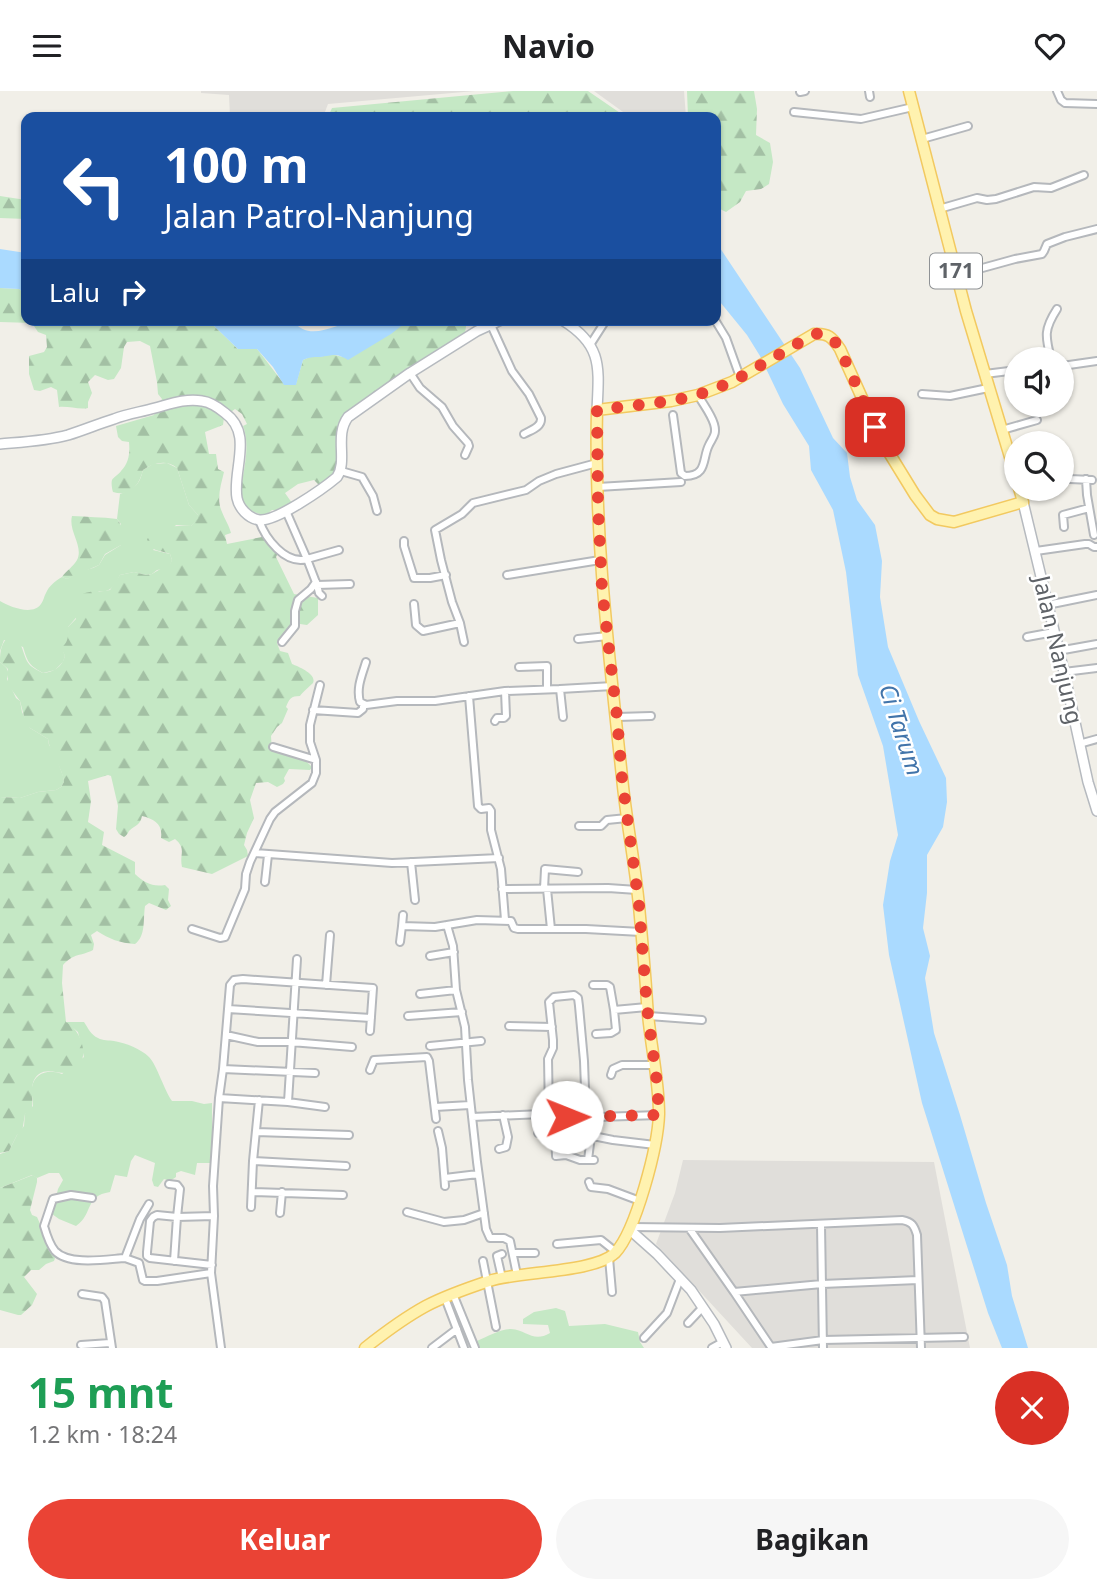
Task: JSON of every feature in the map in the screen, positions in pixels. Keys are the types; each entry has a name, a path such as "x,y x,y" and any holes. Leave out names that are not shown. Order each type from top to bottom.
{"main road":[{"name":"171","path":"909,91 988,388 1004,436"},
{"path":"365,1348 421,1309 486,1282 502,1277 589,1265 612,1255 630,1228 655,1145 659,1098 602,589 597,410 698,395 732,382 814,334 824,334 834,339 840,349 880,438 930,515 954,522 1023,502"}],"street":[{"path":"1056,91 1065,103 1097,104"},
{"path":"794,112 861,119 913,107"},
{"path":"922,139 968,126"},
{"path":"939,209 971,199 991,200 1034,187 1051,188 1084,175"},
{"path":"957,275 1042,254 1047,244 1097,229"},
{"path":"1048,347 1046,331 1057,309"},
{"path":"259,520 286,511 331,482 341,471 341,431 348,417 410,373 489,326"},
{"path":"491,326 512,372 541,418 539,425 524,434"},
{"path":"572,326 590,345 598,364 597,410"},
{"path":"590,345 602,326"},
{"path":"719,326 742,375"},
{"path":"1074,364 1097,361"},
{"path":"985,374 1004,372"},
{"path":"410,373 420,388 442,407 453,426 468,443 465,455"},
{"path":"922,394 950,395 988,388"},
{"path":"673,415 681,473 687,477 704,465 715,434 711,417 698,395"},
{"path":"0,445 65,436 180,401 202,401 222,410 234,421 241,445 237,498 244,511 259,520 268,540 299,561 339,550"},
{"path":"1002,430 1037,420"},
{"path":"464,642 437,544 436,529 462,514 473,503 526,489 556,474 597,463"},
{"path":"341,471 362,477 373,496 377,511"},
{"path":"1074,479 1089,479 1089,507 1094,535"},
{"path":"598,487 681,482"},
{"name":"Jalan Nanjung","path":"1023,502 1079,744 1092,780 1097,811"},
{"path":"1064,527 1063,515 1089,507"},
{"path":"286,511 322,597"},
{"path":"404,541 414,578 446,575"},
{"path":"1036,551 1085,544 1097,547"},
{"path":"507,575 600,560"},
{"path":"282,642 295,626 298,600 317,583 350,584"},
{"path":"1047,605 1097,596"},
{"path":"414,604 416,625 423,631 460,623"},
{"path":"1027,637 1054,632"},
{"path":"578,639 608,636"},
{"path":"1058,650 1097,644"},
{"path":"313,710 358,713 363,709 358,696 366,662"},
{"path":"519,667 547,666 547,689"},
{"path":"1064,672 1097,668"},
{"path":"192,929 220,938 225,937 240,901 250,862 270,819 312,783 316,773 316,760 310,733 320,685"},
{"path":"363,704 435,701 505,691 613,686"},
{"path":"560,688 563,717"},
{"path":"495,721 506,716 505,691"},
{"path":"469,696 478,806 481,809 491,809 491,830 502,869 505,920"},
{"path":"617,717 651,716"},
{"path":"1079,744 1097,739"},
{"path":"274,747 316,760"},
{"path":"579,826 600,826 607,820 627,818"},
{"path":"255,853 392,863 499,858"},
{"path":"265,882 268,855"},
{"path":"411,862 415,899"},
{"path":"551,929 544,866 578,872"},
{"path":"502,889 636,890"},
{"path":"400,942 403,915"},
{"path":"402,926 435,927 477,919 511,921 516,929 641,932"},
{"path":"447,925 454,952 456,990 465,1027 470,1105 486,1229 490,1238 510,1241 517,1275"},
{"path":"326,985 330,935"},
{"path":"430,956 454,952"},
{"path":"288,1102 297,959"},
{"path":"221,1348 211,1269 213,1186 230,985 234,980 243,979 296,984 373,984 370,1031"},
{"path":"593,985 610,987 616,1030 596,1034"},
{"path":"420,994 456,990"},
{"path":"549,1114 548,1059 552,1048 550,999 577,996 584,1061 586,1117"},
{"path":"228,1009 371,1018"},
{"path":"614,1010 648,1011 702,1020"},
{"path":"408,1016 461,1012"},
{"path":"509,1025 552,1027"},
{"path":"226,1035 258,1042 352,1047"},
{"path":"430,1046 481,1041"},
{"path":"370,1070 374,1060 427,1057 436,1119"},
{"path":"611,1075 613,1069 622,1065 654,1065"},
{"path":"223,1069 315,1073"},
{"path":"219,1098 325,1107"},
{"path":"251,1207 259,1100"},
{"path":"435,1107 470,1105"},
{"path":"472,1117 565,1113 567,1118 659,1115"},
{"path":"499,1149 506,1147 509,1140 503,1115"},
{"path":"438,1131 442,1148 443,1179 478,1174"},
{"path":"256,1132 349,1135"},
{"path":"538,1133 591,1136 655,1145"},
{"path":"555,1133 556,1156 566,1155 580,1160 591,1160 591,1136"},
{"path":"253,1161 346,1166"},
{"path":"589,1182 591,1187 608,1189 640,1201"},
{"path":"169,1184 177,1185 180,1189 174,1261"},
{"path":"252,1192 343,1195"},
{"path":"280,1213 282,1192"},
{"path":"92,1198 71,1195 53,1199 44,1226 54,1250 70,1258 90,1261 125,1258 139,1262 145,1281 211,1269"},
{"path":"125,1258 140,1219 149,1204"},
{"path":"407,1212 444,1222 464,1220 484,1213"},
{"path":"211,1269 147,1255 150,1221 153,1216 214,1216"},
{"path":"630,1228 908,1221 914,1226 916,1234 921,1348"},
{"path":"821,1225 823,1348"},
{"path":"630,1228 691,1290 703,1307 724,1345 712,1348"},
{"path":"688,1228 771,1347 823,1340 964,1337"},
{"path":"135,1233 149,1231"},
{"path":"557,1244 601,1240 612,1255 612,1292"},
{"path":"514,1253 535,1253"},
{"path":"502,1255 497,1256 502,1277"},
{"path":"483,1261 496,1327"},
{"path":"644,1338 667,1313 680,1279"},
{"path":"734,1292 822,1284 918,1280"},
{"path":"81,1345 111,1346 105,1301 102,1297 82,1294"},
{"path":"449,1296 464,1348"},
{"path":"449,1296 475,1348"},
{"path":"688,1323 703,1307"},
{"path":"432,1348 457,1329"}],"shaded area":[{"path":"475,91 328,104 325,112 230,112 229,95 201,93"},
{"path":"594,91 684,91 686,112 623,112"},
{"path":"683,1160 934,1162 970,1348 752,1348 656,1244 675,1193"}],"green space":[{"path":"513,91 588,91 619,112 330,112 332,108"},
{"path":"687,91 754,91 757,109 756,135 770,143 773,162 769,184 761,189 746,191 740,202 726,212 721,210 721,112 688,112"},
{"path":"0,196 21,199 21,219 0,218"},
{"path":"0,288 19,289 21,323 0,322"},
{"path":"34,326 214,326 238,349 257,349 285,385 296,384 303,360 330,354 343,357 365,349 400,326 466,326 465,333 340,425 336,442 337,473 330,481 319,485 314,480 298,484 285,493 292,503 281,510 261,514 248,509 243,502 240,488 246,444 243,426 247,424 242,414 235,409 224,417 223,425 205,432 209,454 216,454 218,469 224,472 219,502 231,533 225,535 227,544 262,537 278,553 276,557 294,594 318,598 318,615 307,625 293,623 277,643 280,651 288,653 292,664 307,671 314,680 300,696 289,700 282,723 271,736 272,751 306,761 312,767 310,770 289,769 283,784 277,787 268,782 256,783 250,800 254,818 244,845 248,856 212,874 182,867 182,849 179,843 175,839 169,842 161,838 159,826 150,819 142,816 139,824 125,837 119,834 116,829 118,806 111,776 88,781 91,801 88,822 104,832 102,845 135,862 135,874 145,882 165,885 169,889 168,900 171,906 166,910 149,903 145,906 142,932 135,944 115,940 97,931 91,935 93,950 74,956 63,965 66,1022 81,1039 81,1062 78,1068 71,1072 47,1071 35,1078 31,1112 25,1114 22,1132 17,1135 9,1151 0,1153 0,797 20,798 56,790 64,782 48,739 26,724 20,701 8,685 8,669 0,662 2,647 10,636 18,641 29,664 34,668 43,673 57,668 65,656 61,648 67,641 68,627 76,619 74,607 80,596 88,592 110,590 120,575 134,572 146,575 168,568 172,560 170,554 153,548 147,539 168,528 191,526 198,518 189,505 177,468 169,464 156,464 143,470 139,481 129,491 113,492 112,480 126,465 129,450 129,442 118,437 116,426 154,415 162,399 158,394 150,346 140,341 127,342 121,368 114,379 108,380 95,375 88,382 92,393 88,408 59,407 57,390 51,387 34,390 29,374 29,356 44,352 47,347 46,335 38,332"},
{"path":"167,463 177,468 189,505 198,515 198,519 191,526 176,525 153,550 170,554 172,560 169,568 146,575 134,572 120,575 110,589 99,591 68,627 68,639 63,651 65,656 55,670 43,673 30,663 23,647 4,640 0,651 0,601 15,608 37,608 52,584 59,579 67,579 99,565 105,555 121,545 121,524 117,519 120,494 136,486 143,470 153,464"},
{"path":"72,516 117,519 123,535 121,545 105,554 99,565 67,579 62,577 79,555"},
{"path":"0,662 7,669 7,679 20,701 30,728 48,739 55,754 64,782 56,790 20,798 0,797"},
{"path":"66,1022 84,1022 98,1038 128,1045 146,1054 172,1101 212,1103 210,1163 197,1163 195,1175 181,1171 170,1181 164,1179 158,1187 154,1186 152,1180 155,1163 135,1155 127,1177 115,1175 110,1192 96,1197 82,1221 76,1226 52,1214 63,1180 59,1173 49,1173 37,1178 32,1175 0,1188 0,1154 9,1151 24,1126 25,1114 33,1106 32,1087 36,1078 48,1072 62,1074 84,1057 78,1032"},
{"path":"33,1175 37,1182 30,1210 32,1215 37,1217 55,1258 39,1270 31,1270 24,1277 37,1294 32,1305 18,1315 0,1310 0,1188"},
{"path":"556,1308 565,1311 569,1326 605,1324 638,1332 644,1348 479,1348 477,1341 507,1329 539,1337 550,1333 548,1325 523,1324 523,1319 534,1312"}],"water":[{"path":"0,249 21,252 21,290 0,288"},
{"name":"Ci Tarum","path":"721,250 800,368 833,438 847,453 857,500 875,525 882,561 880,597 888,647 946,778 947,802 943,827 927,855 923,928 930,956 925,978 934,1033 1007,1265 1012,1296 1028,1348 1002,1348 988,1313 922,1103 889,955 883,905 890,861 898,835 883,746 858,675 846,572 833,510 811,470 809,446 783,404 747,335 721,303"},
{"path":"214,326 298,326 307,331 315,331 337,326 401,326 348,360 334,355 303,360 296,385 284,385 257,349 238,349"}],"route":[{"path":"567,1117 659,1115 639,905 622,778 602,589 597,410 698,395 732,382 814,334 824,334 834,339 840,349 875,427"}]}
